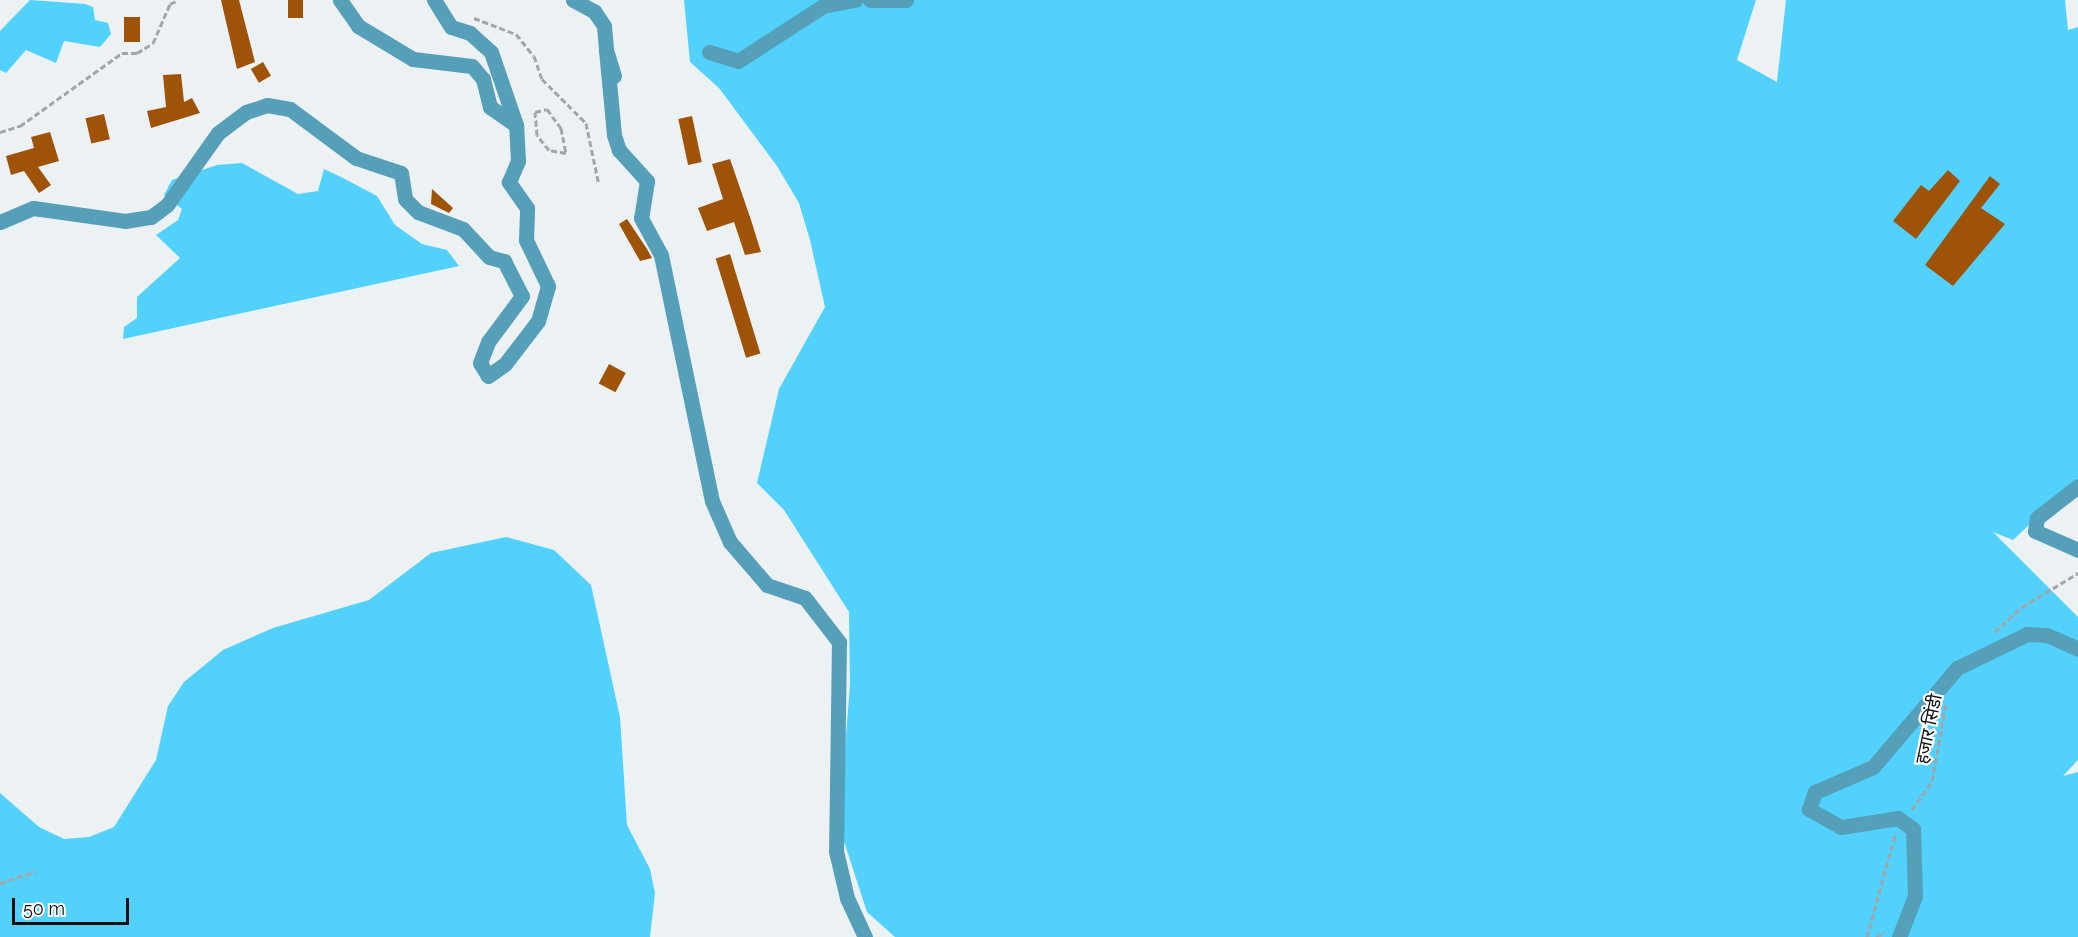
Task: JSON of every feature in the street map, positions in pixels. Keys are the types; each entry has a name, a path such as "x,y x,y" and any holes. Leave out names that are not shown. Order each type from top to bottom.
{"street":[{"path":"340,0 358,27 413,59 472,66 483,79 489,107 516,125"},
{"path":"0,222 33,208 125,221 151,217 167,205 218,133 246,112 267,105 290,109 357,158 401,173 405,199 418,212 463,229 489,257 504,261 522,296 488,342 480,363 488,376 505,364 538,321 548,286 525,240 527,208 508,182 518,161 516,125 491,52 470,33 451,27 434,0"},
{"path":"573,0 594,11 604,26 614,135 619,150 647,181 641,218 661,255 712,501 730,542 767,585 805,598 839,642 836,851 847,898 865,937"},
{"path":"709,52 738,61 823,6 855,0"},
{"path":"870,0 906,0"},
{"path":"606,50 614,76"},
{"path":"2078,486 2037,518 2035,531 2078,550"},
{"path":"1899,937 1915,896 1913,829 1903,822 1841,827 1809,809 1815,792 1873,767 1885,747 1957,668 2027,634 2047,635 2078,649"}],"path":[{"path":"0,132 20,126 122,53 137,53 153,43 170,4 178,0"},
{"path":"451,27 474,18 516,34 534,57 542,79 586,123 599,185"},
{"path":"547,109 561,128 566,153 549,150 537,135 535,112 547,109"},
{"path":"1988,638 2022,607 2078,573"},
{"name":"हजार सिंडी","path":"1867,937 1892,839 1932,781 1948,700"},
{"path":"0,883 36,871"}],"shaded area":[{"path":"30,0 85,4 93,7 95,20 108,23 111,34 100,47 64,41 56,63 26,50 6,73 0,70 0,31"},
{"path":"684,0 1756,0 1737,60 1777,82 1786,0 2065,0 2068,30 2078,27 2078,479 2013,540 1993,532 2078,617 2078,760 2063,776 2078,772 2078,937 895,937 867,912 839,826 850,684 849,612 784,510 757,483 779,389 825,307 810,240 799,203 777,166 719,88 690,62"},
{"path":"242,163 298,194 318,191 324,169 343,178 377,196 395,225 422,244 447,250 459,266 123,339 124,327 137,318 137,297 180,258 156,235 178,220 182,209 164,195 172,180 217,165"},
{"path":"506,537 554,550 591,585 620,717 627,825 650,869 655,893 650,937 0,937 0,793 39,827 64,839 89,837 114,827 156,760 168,706 184,682 223,650 273,628 369,600 431,553"}],"building":[{"path":"221,0 239,0 255,62 237,69"},
{"path":"288,0 303,0 303,18 288,18"},
{"path":"124,17 140,17 140,42 124,42"},
{"path":"263,62 271,76 259,83 251,69"},
{"path":"181,74 184,102 192,98 200,113 151,128 147,111 166,107 163,75"},
{"path":"104,114 110,139 91,144 85,118"},
{"path":"692,116 702,162 688,165 678,119"},
{"path":"50,132 59,161 38,167 51,185 39,193 24,171 11,175 6,156 34,148 31,137"},
{"path":"730,159 761,252 745,255 734,222 707,231 698,208 723,199 712,164"},
{"path":"1948,170 1960,181 1916,239 1893,221 1921,185 1929,191"},
{"path":"1990,176 2000,184 1981,208 2005,224 1953,286 1925,265"},
{"path":"432,189 453,208 449,213 431,204"},
{"path":"627,219 652,258 640,261 619,224"},
{"path":"730,254 760,353 746,358 716,258"},
{"path":"609,364 626,373 615,392 599,383"}]}
